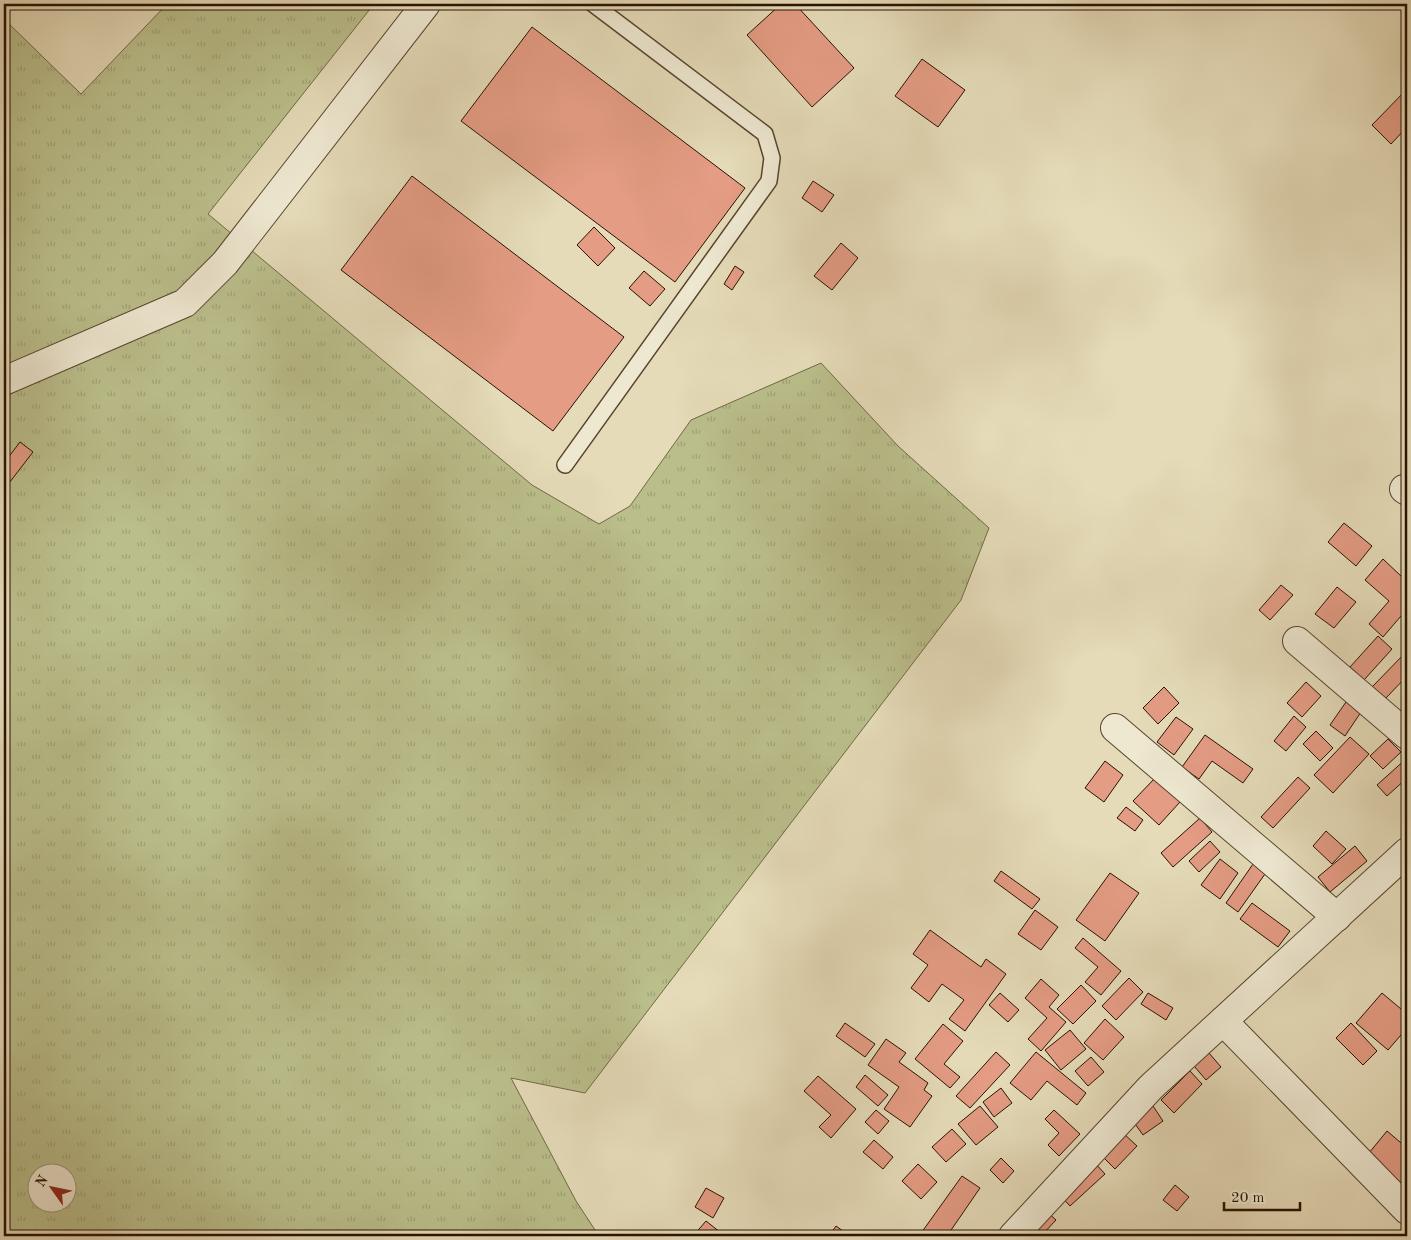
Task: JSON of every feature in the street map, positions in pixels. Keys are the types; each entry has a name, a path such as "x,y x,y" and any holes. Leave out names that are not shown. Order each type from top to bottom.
{"street":[{"path":"4,382 184,303 225,263 426,4"},
{"path":"1298,641 1407,736"},
{"path":"1115,728 1337,917"},
{"path":"1013,1236 1151,1087 1407,852"},
{"path":"1222,1021 1407,1210"}],"lane":[{"path":"565,465 769,181 772,158 765,134 593,4"}],"green space":[{"path":"167,4 374,4 208,214 532,485 599,524 630,506 691,420 821,363 898,446 989,528 961,600 585,1093 511,1078 576,1201 599,1236 4,1236 4,19 81,94"}],"building":[{"path":"781,4 795,4 854,68 812,107 747,35"},
{"path":"532,27 745,188 675,282 461,121"},
{"path":"922,59 965,90 938,127 895,96"},
{"path":"1407,89 1407,127 1391,144 1372,125"},
{"path":"412,176 624,337 553,431 341,270"},
{"path":"813,181 834,195 822,212 802,198"},
{"path":"594,227 615,248 598,266 577,245"},
{"path":"841,243 858,258 832,290 814,276"},
{"path":"735,266 744,272 732,290 724,284"},
{"path":"644,271 665,289 650,306 629,288"},
{"path":"20,442 33,452 6,487 4,485 4,463"},
{"path":"1344,523 1372,546 1356,566 1328,542"},
{"path":"1383,559 1402,577 1407,571 1407,609 1383,637 1369,624 1389,601 1365,580"},
{"path":"1281,585 1293,595 1270,620 1259,610"},
{"path":"1337,587 1356,602 1334,628 1315,614"},
{"path":"1378,636 1392,649 1364,680 1350,667"},
{"path":"1407,651 1407,676 1385,699 1372,687"},
{"path":"1306,682 1321,696 1302,717 1287,703"},
{"path":"1164,687 1179,703 1158,724 1143,708"},
{"path":"1346,702 1361,712 1345,736 1330,725"},
{"path":"1294,716 1306,727 1286,751 1274,741"},
{"path":"1176,717 1193,729 1174,755 1157,742"},
{"path":"1316,731 1333,748 1320,761 1303,744"},
{"path":"1205,735 1253,769 1243,783 1212,761 1199,779 1182,767"},
{"path":"1350,737 1369,754 1333,793 1314,775"},
{"path":"1388,739 1401,752 1383,769 1370,756"},
{"path":"1407,758 1407,778 1387,796 1377,785"},
{"path":"1105,761 1123,775 1104,802 1085,788"},
{"path":"1298,777 1310,788 1273,828 1261,817"},
{"path":"1155,778 1180,802 1159,825 1133,801"},
{"path":"1126,807 1143,820 1135,831 1117,818"},
{"path":"1200,818 1212,832 1173,867 1161,853"},
{"path":"1326,831 1346,849 1332,864 1313,846"},
{"path":"1210,841 1220,852 1199,872 1189,861"},
{"path":"1355,846 1367,861 1330,892 1318,877"},
{"path":"1220,859 1238,873 1220,899 1201,885"},
{"path":"1253,864 1265,874 1238,912 1226,903"},
{"path":"1001,871 1040,899 1032,909 994,881"},
{"path":"1110,873 1139,893 1105,941 1076,920"},
{"path":"1252,903 1290,931 1278,947 1240,919"},
{"path":"1035,910 1058,927 1041,950 1018,934"},
{"path":"930,930 981,967 986,959 1006,974 965,1031 949,1019 964,1000 942,984 929,1002 911,988 928,965 913,954"},
{"path":"1083,938 1121,971 1101,995 1085,982 1098,967 1075,948"},
{"path":"1129,978 1143,992 1116,1020 1102,1006"},
{"path":"1041,979 1059,995 1049,1007 1066,1022 1041,1051 1028,1039 1047,1018 1025,998"},
{"path":"1081,985 1096,1001 1073,1024 1057,1009"},
{"path":"1000,993 1019,1010 1008,1022 989,1005"},
{"path":"1148,993 1173,1008 1166,1020 1141,1004"},
{"path":"1382,993 1407,1014 1407,1028 1388,1050 1356,1023"},
{"path":"1105,1019 1124,1037 1103,1060 1084,1043"},
{"path":"845,1023 875,1044 865,1057 836,1036"},
{"path":"1351,1023 1377,1051 1363,1065 1336,1038"},
{"path":"943,1024 963,1041 944,1064 960,1077 950,1088 915,1059"},
{"path":"1070,1030 1086,1049 1061,1070 1045,1050"},
{"path":"886,1039 906,1053 899,1062 928,1083 924,1090 932,1096 910,1127 884,1109 899,1087 868,1065"},
{"path":"996,1052 1010,1065 970,1108 956,1096"},
{"path":"1036,1052 1086,1093 1077,1105 1047,1081 1031,1100 1010,1083"},
{"path":"1209,1053 1221,1067 1206,1080 1194,1066"},
{"path":"1091,1057 1104,1072 1088,1086 1075,1071"},
{"path":"1190,1071 1202,1084 1174,1113 1161,1100"},
{"path":"865,1075 888,1095 878,1106 856,1087"},
{"path":"818,1076 856,1109 831,1138 819,1127 831,1115 804,1091"},
{"path":"1001,1088 1012,1103 994,1117 983,1102"},
{"path":"980,1106 998,1127 976,1145 958,1124"},
{"path":"1153,1106 1163,1121 1143,1135 1133,1121"},
{"path":"876,1110 889,1121 878,1134 865,1122"},
{"path":"1054,1110 1080,1134 1059,1156 1048,1145 1059,1133 1045,1119"},
{"path":"952,1129 966,1144 946,1162 932,1147"},
{"path":"1387,1131 1407,1148 1407,1194 1364,1159"},
{"path":"1123,1133 1137,1146 1115,1169 1101,1155"},
{"path":"874,1140 893,1157 883,1169 863,1152"},
{"path":"1001,1158 1014,1171 1003,1183 990,1170"},
{"path":"1094,1162 1105,1174 1070,1206 1059,1194"},
{"path":"918,1164 937,1182 921,1199 902,1181"},
{"path":"962,1176 980,1188 947,1236 919,1236"},
{"path":"1175,1185 1189,1197 1177,1211 1163,1200"},
{"path":"706,1188 724,1198 713,1218 695,1207"},
{"path":"1044,1209 1056,1220 1042,1235 1030,1224"},
{"path":"706,1221 725,1236 693,1236"},
{"path":"836,1226 850,1236 829,1236"}]}
